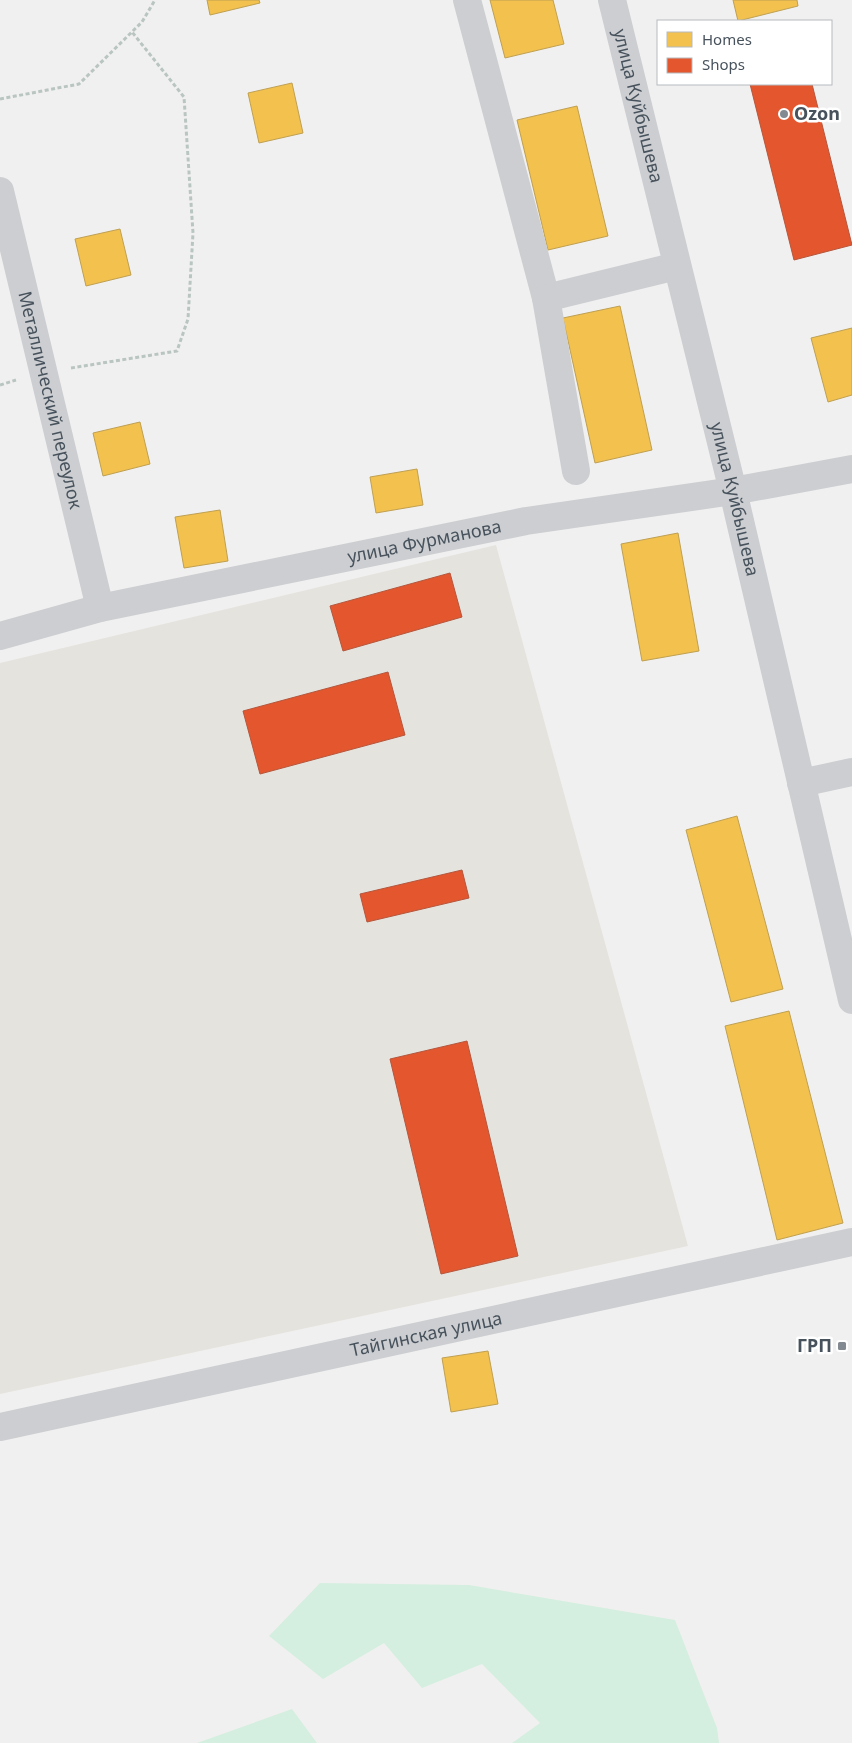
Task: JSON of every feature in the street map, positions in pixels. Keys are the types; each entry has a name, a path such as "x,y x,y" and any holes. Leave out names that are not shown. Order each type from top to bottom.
{"street":[{"path":"467,0 546,298 576,471"},
{"name":"улица Куйбышева","path":"612,0 733,491 852,1000"},
{"name":"Металлический переулок","path":"0,191 100,608"},
{"path":"546,298 677,266"},
{"name":"улица Фурманова","path":"0,636 100,608 526,521 733,491 852,469"},
{"path":"800,783 852,772"},
{"name":"Тайгинская улица","path":"0,1427 852,1242"}],"path":[{"path":"0,99 79,84 142,22 155,0"},
{"path":"43,372 178,351 188,319 192,234 184,98 132,32"}],"shaded area":[{"path":"496,545 688,1246 0,1394 0,663"}],"green space":[{"path":"320,1583 469,1585 675,1620 717,1728 719,1743 512,1743 540,1723 482,1664 422,1688 384,1643 323,1679 269,1636"},
{"path":"292,1709 317,1743 197,1743"}],"building: Homes":[{"path":"207,0 259,0 260,3 210,15"},
{"path":"490,0 553,0 564,44 505,58"},
{"path":"733,0 797,0 798,6 738,20"},
{"path":"292,83 303,133 259,143 248,93"},
{"path":"577,106 608,236 548,250 517,120"},
{"path":"120,229 131,275 86,286 75,239"},
{"path":"620,306 652,450 595,463 563,318"},
{"path":"852,328 852,395 828,402 811,338"},
{"path":"140,422 150,464 103,476 93,433"},
{"path":"417,469 423,505 376,513 370,477"},
{"path":"220,510 228,561 184,568 175,517"},
{"path":"678,533 699,651 642,661 621,544"},
{"path":"737,816 783,989 731,1002 686,830"},
{"path":"789,1011 843,1223 777,1240 725,1026"},
{"path":"488,1351 498,1404 451,1412 442,1358"}],"building: Shops":[{"path":"750,85 812,85 852,245 794,260"},
{"path":"450,573 462,617 343,651 330,606"},
{"path":"388,672 405,735 260,774 243,711"},
{"path":"462,870 469,898 367,922 360,894"},
{"path":"467,1041 518,1256 441,1274 390,1059"}],"place":[{"name":"Ozon","path":"784,114"},
{"name":"ГРП","path":"842,1346"}]}
